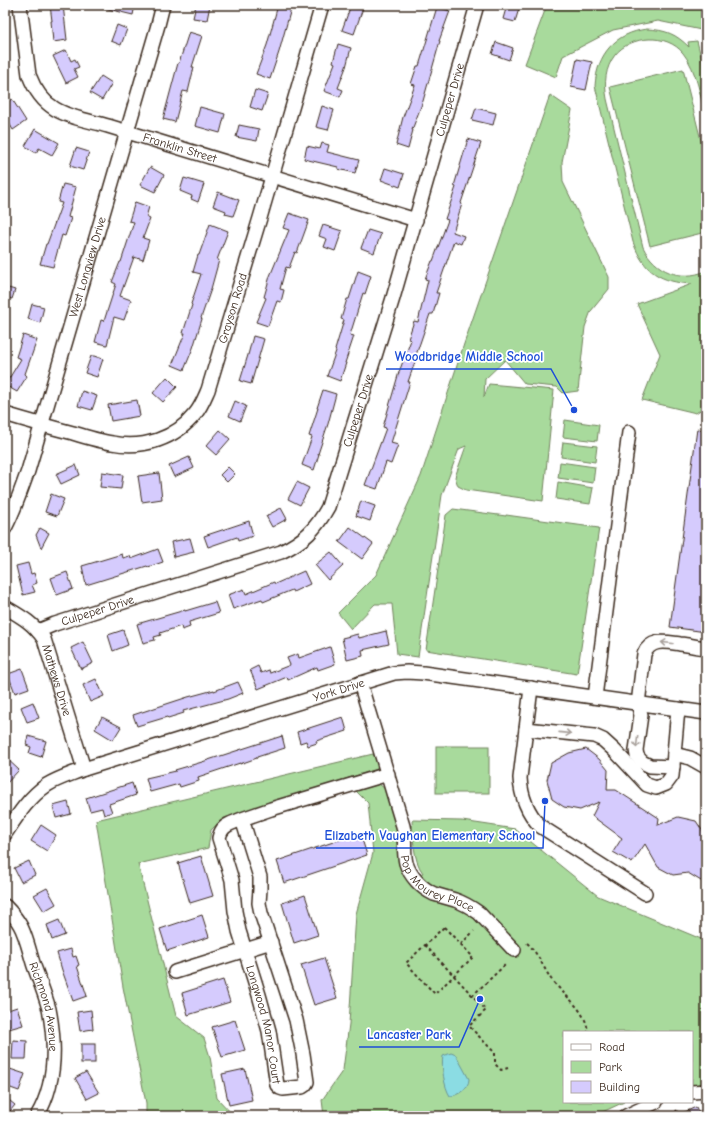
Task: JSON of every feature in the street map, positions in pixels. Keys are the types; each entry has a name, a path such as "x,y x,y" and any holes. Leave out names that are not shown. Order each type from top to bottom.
{"street":[{"name":"Franklin Street","path":"20,5 29,75 39,96 55,109 65,114 416,220"},
{"name":"West Longview Drive","path":"5,528 19,497 41,425 163,5"},
{"name":"Grayson Road","path":"5,414 112,444 130,445 154,442 166,437 182,427 195,414 208,390 322,5"},
{"name":"Culpeper Drive","path":"38,631 55,624 281,552 294,546 305,538 322,519 328,507 393,298 478,5"},
{"path":"595,697 629,432"},
{"name":"Mathews Drive","path":"5,607 27,620 38,631 44,640 84,769"},
{"path":"706,648 664,642 651,645 646,649 642,660 638,704 641,715 636,750 637,756 642,762 650,766 673,766 690,758 706,767"},
{"name":"York Drive","path":"5,834 24,806 40,791 54,781 84,769 394,673 423,673 706,713"},
{"name":"Pop Mourey Place","path":"360,683 404,830 404,852 409,870 422,887 455,900 474,910 514,950"},
{"path":"531,688 520,778 524,802 530,813 540,826 645,894"},
{"path":"526,728 594,736 603,740 647,785 656,788 666,784 673,766 678,709"},
{"name":"Longwood Manor Court","path":"242,819 260,877 259,903 261,913 296,1020 307,1082 302,1088 283,1090 276,1085 269,1031 239,931 235,911 232,880 220,838 220,832 226,826 242,819 388,774"},
{"name":"Richmond Avenue","path":"5,906 21,926 48,1008 53,1032 54,1053 52,1074 41,1115"},
{"path":"175,972 271,942"},
{"path":"693,1092 706,1091"},
{"path":"626,1116 654,1103"}],"path":[{"path":"444,927 460,944 473,957 435,994 406,963 444,927"},
{"path":"460,944 474,931"},
{"path":"527,943 535,952 552,979 580,1010 587,1024 588,1031"},
{"path":"425,945 486,1010 469,1026 494,1053 495,1064 501,1070 508,1068"},
{"path":"472,996 506,964"},
{"path":"676,1110 678,1114"}],"green space":[{"path":"547,5 706,5 706,31 658,21 613,30 563,56 556,77 525,64"},
{"path":"647,29 660,30 675,36 689,47 688,42 697,41 706,77 706,120 698,85 692,68 683,53 668,42 649,39 630,43 615,55 609,65 606,76 607,99 643,247 654,262 669,272 678,275 687,275 706,271 706,406 696,413 642,400 660,354 637,304 692,284 671,281 655,274 642,261 637,252 633,242 595,86 599,64 610,47 617,40 626,35"},
{"path":"683,69 706,160 706,232 650,246 610,87"},
{"path":"550,95 572,110 562,162 563,182 609,277 609,289 591,311 585,327 578,391 563,393 557,387 525,384 505,360 485,379 484,397 489,384 554,390 543,501 466,490 458,486 455,477 466,446 459,449 442,495 418,657 397,654 392,604 375,604 351,629 338,613 376,575 421,476 464,344"},
{"path":"565,420 599,425 597,441 563,437"},
{"path":"563,442 597,446 595,462 561,457"},
{"path":"560,462 595,467 593,483 558,478"},
{"path":"558,482 593,488 590,504 556,499"},
{"path":"453,509 599,528 577,674 426,650 446,515"},
{"path":"436,746 489,746 489,793 436,793"},
{"path":"373,754 378,762 377,769 224,818 211,830 208,848 138,864 176,1016 204,1038 210,1057 217,1098 234,1116 146,1116 146,1103 123,987 96,820"},
{"path":"379,784 385,789 398,832 401,868 405,878 423,873 415,855 412,820 462,821 515,829 598,896 706,941 706,1084 693,1086 693,1031 563,1031 563,1103 622,1103 594,1116 324,1116 322,1100 343,1070 349,1024 356,914 373,853 368,803 356,791"}],"water":[{"path":"451,1053 456,1055 469,1079 469,1082 465,1088 453,1096 450,1096 448,1092 442,1060 443,1056"}],"building":[{"path":"50,5 63,5 67,40 53,42"},
{"path":"105,5 135,5 133,15 104,8"},
{"path":"196,5 210,5 207,20 193,18"},
{"path":"278,5 292,5 270,79 256,74 267,45"},
{"path":"351,5 364,5 354,34 342,30"},
{"path":"507,5 520,5 515,22 503,19"},
{"path":"437,7 450,11 439,41 423,101 412,130 408,149 396,145 403,117 415,85 411,84 417,66 419,66"},
{"path":"117,25 127,29 121,45 111,41"},
{"path":"189,32 202,36 192,67 194,67 188,92 183,91 175,122 163,119 178,63"},
{"path":"496,42 513,48 509,60 492,54"},
{"path":"338,44 351,48 338,88 343,90 340,97 324,91 335,63 333,62"},
{"path":"66,50 71,61 75,59 79,67 74,69 78,77 66,83 53,56"},
{"path":"577,59 592,62 586,90 571,87"},
{"path":"101,76 112,83 102,100 90,93"},
{"path":"255,90 268,94 262,111 250,107"},
{"path":"12,99 26,121 13,130 5,116 5,103"},
{"path":"322,106 334,110 328,130 316,127"},
{"path":"200,107 225,114 220,133 195,126"},
{"path":"476,108 496,113 493,125 472,120"},
{"path":"239,125 259,129 257,141 236,137"},
{"path":"35,129 59,143 52,155 39,148 36,153 25,146"},
{"path":"468,139 481,143 453,232 464,236 461,244 454,241 436,293 439,293 433,314 430,314 416,355 417,356 408,382 410,382 391,443 398,445 391,464 386,462 377,489 365,485 386,428 383,427 399,372 411,340 408,339 414,321 418,322 428,280 425,279 448,220 445,219 456,187 454,186"},
{"path":"322,143 329,145 327,152 359,160 355,173 338,169 338,167 304,159 307,146 320,149"},
{"path":"76,148 89,152 83,170 70,166"},
{"path":"150,167 164,175 155,192 140,185"},
{"path":"385,168 404,174 400,187 381,180"},
{"path":"184,178 204,184 198,202 191,199 192,196 180,191"},
{"path":"63,184 76,187 68,217 71,218 65,236 62,235 53,267 40,264 62,203 58,202"},
{"path":"218,192 239,200 233,216 225,214 226,211 213,206"},
{"path":"135,202 149,207 146,217 150,219 143,238 149,240 143,260 134,257 120,296 131,300 124,320 114,317 107,345 95,342 101,320 104,321 116,284 112,282 121,262 134,222 129,221"},
{"path":"289,213 309,220 297,253 295,252 289,268 286,267 280,289 284,290 281,302 277,301 268,326 256,322 266,298 264,297 270,276 289,230 283,228"},
{"path":"210,224 228,231 217,260 219,260 193,348 184,370 172,365 185,333 183,333 201,274 193,272"},
{"path":"323,225 342,231 335,251 324,247 327,239 319,236"},
{"path":"368,230 381,234 374,253 361,248"},
{"path":"358,271 371,276 365,294 363,293 350,335 354,336 340,381 327,376 336,351 335,350 344,320 341,319"},
{"path":"5,287 15,290 12,299 5,297"},
{"path":"32,304 44,307 40,323 28,319"},
{"path":"23,335 37,340 25,374 27,376 17,392 5,385 21,359 16,357"},
{"path":"253,336 264,339 251,384 240,381"},
{"path":"91,356 103,359 97,377 85,373"},
{"path":"167,377 177,387 163,402 153,393"},
{"path":"323,390 336,394 314,470 302,465 312,437 309,436"},
{"path":"82,391 97,396 92,410 78,406"},
{"path":"137,400 140,416 111,421 108,405"},
{"path":"235,401 246,406 240,421 229,416"},
{"path":"697,429 706,430 706,577 704,592 706,592 706,632 670,627"},
{"path":"220,430 230,439 216,455 206,446"},
{"path":"189,457 194,468 174,477 169,466"},
{"path":"76,465 80,475 61,484 56,474"},
{"path":"228,467 235,474 227,482 220,475"},
{"path":"102,472 123,475 121,489 100,487"},
{"path":"159,473 162,499 142,502 138,476"},
{"path":"297,482 309,488 300,505 288,499"},
{"path":"51,494 64,499 57,516 45,512"},
{"path":"361,501 375,506 370,521 356,516"},
{"path":"281,508 287,519 272,527 266,516"},
{"path":"249,521 253,536 238,541 237,537 208,547 204,536"},
{"path":"350,527 373,544 362,559 339,542"},
{"path":"40,528 49,533 41,548 36,535"},
{"path":"190,538 194,552 174,557 171,542"},
{"path":"158,549 163,562 86,585 82,566 122,554 123,558 130,556 131,559"},
{"path":"331,552 343,566 328,580 315,565"},
{"path":"28,563 31,574 34,573 37,583 32,585 35,592 23,595 16,566"},
{"path":"304,571 310,584 293,592 292,590 263,602 262,599 233,609 228,595 244,589 246,594 274,582 275,584"},
{"path":"67,572 73,589 57,595 51,578"},
{"path":"215,602 219,613 189,622 190,627 182,630 181,626 160,633 161,635 154,637 155,640 143,643 137,624"},
{"path":"123,630 128,645 113,651 108,635"},
{"path":"386,631 389,644 362,650 363,656 347,660 342,638 358,634 359,638"},
{"path":"83,642 93,663 81,669 71,648"},
{"path":"330,647 335,664 318,670 317,667 288,680 287,677 258,689 250,670 258,666 261,673 269,670 270,673 290,665 287,658 298,654 299,658"},
{"path":"22,669 29,688 15,693 8,674"},
{"path":"96,679 104,696 90,702 83,685"},
{"path":"238,682 243,693 228,699 183,711 184,713 168,718 167,717 137,726 133,715 188,697 214,691"},
{"path":"33,702 39,718 27,722 21,707"},
{"path":"102,717 121,727 113,740 95,729"},
{"path":"343,717 347,731 316,741 317,743 308,746 306,741 300,743 297,732"},
{"path":"28,736 46,741 41,757 29,753 31,747 26,745"},
{"path":"282,736 285,748 198,777 199,781 180,787 179,784 150,792 146,778 176,771 175,770"},
{"path":"586,749 599,759 608,770 607,790 616,790 659,818 658,825 678,817 696,821 706,836 706,884 688,873 673,875 658,867 645,844 632,863 613,852 622,838 592,816 599,802 580,810 564,807 552,799 547,780 551,763 569,753"},
{"path":"5,757 19,770 5,785"},
{"path":"132,783 136,795 109,804 112,812 104,815 102,808 90,811 86,798"},
{"path":"68,802 71,814 56,818 53,806"},
{"path":"41,825 56,835 47,851 31,841"},
{"path":"360,833 367,855 284,883 277,861"},
{"path":"201,856 213,896 190,903 178,863"},
{"path":"29,861 35,875 21,882 14,868"},
{"path":"47,888 56,904 44,911 34,895"},
{"path":"305,895 318,935 294,943 282,903"},
{"path":"202,915 209,937 167,951 160,929"},
{"path":"59,920 65,935 52,940 47,925"},
{"path":"71,949 73,957 76,956 79,965 77,966 87,996 73,1001 57,953"},
{"path":"324,958 337,998 314,1005 301,965"},
{"path":"223,980 230,1002 188,1015 182,993"},
{"path":"17,1007 23,1025 9,1029 5,1011"},
{"path":"91,1010 93,1029 80,1031 77,1012"},
{"path":"235,1020 245,1050 222,1057 212,1027"},
{"path":"13,1040 27,1041 26,1059 12,1059"},
{"path":"81,1044 95,1044 95,1063 81,1063"},
{"path":"10,1069 25,1074 19,1091 5,1086"},
{"path":"245,1069 252,1100 229,1105 222,1074"},
{"path":"86,1072 99,1093 87,1099 75,1078"},
{"path":"5,1097 15,1105 6,1116 5,1116"},
{"path":"696,1107 700,1116 676,1116"}],"place":[{"name":"Woodbridge Middle School","path":"574,410"},
{"name":"Elizabeth Vaughan Elementary School","path":"545,801"},
{"name":"Lancaster Park","path":"480,999"}]}
